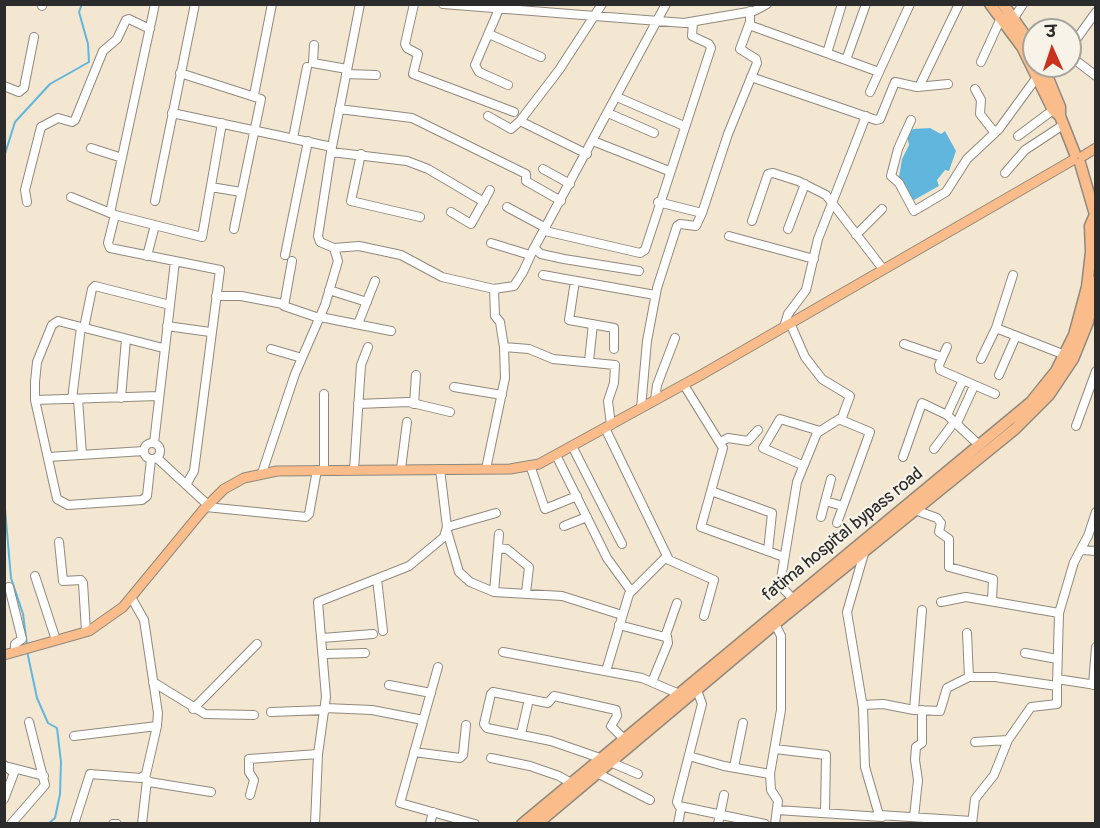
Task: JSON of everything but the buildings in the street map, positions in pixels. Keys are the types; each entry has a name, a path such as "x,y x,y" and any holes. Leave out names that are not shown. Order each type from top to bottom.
{"highway":[{"name":"fatima hospital bypass road","path":"990,4 1022,47"},
{"path":"1003,4 1022,30"},
{"name":"fatima hospital bypass road","path":"537,824 597,773 605,760 624,739 677,693 709,673 773,620 866,550 979,445 1047,390 1074,335 1087,287 1091,252 1090,226 1095,218 1078,158 1038,78"},
{"name":"fatima hospital bypass road","path":"1048,78 1060,107 1059,117"},
{"name":"fatima hospital bypass road","path":"773,620 792,598 1015,429 1073,359 1092,322 1095,281"},
{"name":"fatima hospital bypass road","path":"522,824 571,783 697,690 709,673"}],"main road":[{"path":"4,655 86,631 123,607 207,506 224,489 244,478 262,473 320,470 486,469 539,464 656,400 1095,148"}],"street":[{"path":"155,4 122,159 108,245 116,250 220,270 210,333 194,471 186,485"},
{"path":"154,201 195,4"},
{"path":"254,95 272,4"},
{"path":"360,4 331,149 318,236 320,242 334,248 359,246 401,255 442,277 494,290 514,286 666,4"},
{"path":"414,4 405,44 407,48 418,54 413,74 514,112"},
{"path":"488,117 511,129 520,121 565,62 602,4"},
{"path":"444,5 499,9 533,8 592,18 693,22 750,11 767,4"},
{"path":"827,53 842,4"},
{"path":"846,60 866,4"},
{"path":"870,92 910,4"},
{"path":"919,87 959,4"},
{"path":"1014,18 1023,4"},
{"path":"499,9 475,65 477,69 508,85"},
{"path":"677,225 696,226 728,134 757,63 756,59 741,51 739,46 748,25 750,11"},
{"path":"1082,31 1095,12"},
{"path":"981,62 1001,18"},
{"path":"27,202 25,190 41,127 58,118 72,122 75,120 104,48 119,37 126,20 129,19 150,29"},
{"path":"507,207 546,230 640,253 646,247 658,202 711,48 709,44 692,36 693,22"},
{"path":"748,25 879,72"},
{"path":"489,34 541,57"},
{"path":"4,86 19,92 24,87 34,37"},
{"path":"314,45 313,63 347,72 376,75"},
{"path":"1082,66 1095,76"},
{"path":"293,138 307,67"},
{"path":"180,73 261,99 234,229"},
{"path":"751,76 876,120 880,119 895,82 919,87 948,84"},
{"path":"911,120 898,149 891,176 899,183 914,211 946,192 967,159 995,133 1036,78"},
{"path":"975,89 981,100 980,114 995,133"},
{"path":"617,97 684,126"},
{"path":"339,109 412,118 526,174 526,181 561,201"},
{"path":"172,113 308,141 331,149 387,156 418,165 484,202"},
{"path":"609,113 654,133"},
{"path":"792,598 780,585 794,494 802,465 820,431 841,418 849,396 822,379 805,357 787,325 788,314 806,290 831,202 866,116"},
{"path":"1018,136 1059,117"},
{"path":"1005,172 1059,117"},
{"path":"520,121 587,154"},
{"path":"71,197 113,214 202,237 222,123"},
{"path":"285,255 308,141"},
{"path":"593,141 669,171"},
{"path":"90,148 122,159"},
{"path":"361,154 351,198 353,202 420,217"},
{"path":"543,169 570,184"},
{"path":"752,221 768,174 773,173 805,184 826,195 883,269"},
{"path":"788,229 805,184"},
{"path":"211,187 241,192"},
{"path":"451,212 471,224 490,190"},
{"path":"658,202 702,213"},
{"path":"641,408 647,340 655,295 681,208"},
{"path":"856,235 882,209"},
{"path":"147,256 155,225"},
{"path":"729,236 814,259"},
{"path":"491,243 564,259 639,271"},
{"path":"262,473 272,438 329,290 338,261 334,248"},
{"path":"154,443 175,261"},
{"path":"283,304 292,261"},
{"path":"543,275 655,295"},
{"path":"981,359 996,328 1013,275"},
{"path":"358,324 375,281"},
{"path":"575,281 569,318 615,328 614,349"},
{"path":"82,455 75,399 82,327 92,289 95,286 170,305"},
{"path":"329,290 367,302"},
{"path":"486,469 505,378 504,348 500,322 495,316 494,290"},
{"path":"216,296 240,296 283,304 285,307 319,317 391,331"},
{"path":"164,348 58,321 52,325 37,362 35,400 57,499 68,506 145,498 154,459 160,448 154,443 148,444 144,451 145,456 154,459 207,506 306,517 309,514 320,470 324,394"},
{"path":"589,362 593,324"},
{"path":"167,326 210,333"},
{"path":"996,328 1065,355"},
{"path":"999,375 1016,336"},
{"path":"656,400 657,385 675,338"},
{"path":"121,398 126,339"},
{"path":"904,344 942,357"},
{"path":"354,470 361,365 368,347"},
{"path":"947,347 939,365 940,370 962,382 995,394"},
{"path":"504,348 529,349 553,359 615,366 614,386 608,401 608,427 667,556 675,565 714,580 704,616"},
{"path":"271,349 302,358"},
{"path":"1076,426 1095,371"},
{"path":"414,404 416,375"},
{"path":"947,415 962,382"},
{"path":"684,384 720,442 723,452 701,527 784,557"},
{"path":"934,449 956,422 974,386"},
{"path":"454,387 502,395"},
{"path":"35,400 158,396"},
{"path":"903,457 922,403 947,415 979,445"},
{"path":"358,404 414,404 450,412"},
{"path":"837,523 870,434 842,421 841,418"},
{"path":"802,465 763,448 780,419 820,431"},
{"path":"401,469 407,422"},
{"path":"720,442 728,438 748,441 758,430"},
{"path":"572,446 622,544"},
{"path":"48,458 144,451"},
{"path":"556,455 609,562 630,591"},
{"path":"530,465 545,509 577,496"},
{"path":"440,469 447,529 462,576 494,592 562,596 622,615"},
{"path":"821,517 831,479"},
{"path":"711,491 772,513 768,551"},
{"path":"825,501 843,506"},
{"path":"910,508 941,523 939,532 949,539 949,567 993,579 992,601"},
{"path":"777,810 972,822 977,793 994,776 1008,741 1030,707 1057,704 1056,659 1059,613 1074,562 1082,550 1095,512"},
{"path":"447,529 496,513"},
{"path":"564,526 587,517"},
{"path":"315,824 318,754 325,709 324,654 318,602 413,564 444,537 447,529"},
{"path":"494,592 499,534"},
{"path":"58,542 63,581 81,580 83,583 86,631"},
{"path":"498,548 507,549 530,567 526,593"},
{"path":"866,550 847,612 863,705 865,767 879,815 882,817"},
{"path":"1082,550 1095,551"},
{"path":"606,671 630,591 667,556"},
{"path":"35,576 53,641"},
{"path":"377,579 383,631"},
{"path":"9,587 22,639 15,644 16,652"},
{"path":"131,597 144,620 158,726 146,780 142,824"},
{"path":"941,602 966,597 1059,613"},
{"path":"652,682 668,643 667,636 677,603"},
{"path":"912,819 918,780 916,747 922,743 918,710 922,610"},
{"path":"773,620 781,636 781,710 770,774 771,790 778,801 775,824"},
{"path":"619,625 667,636"},
{"path":"967,633 969,677"},
{"path":"322,638 373,634"},
{"path":"193,709 257,644"},
{"path":"863,705 883,704 940,711 947,688 969,677 1094,685 1095,647"},
{"path":"503,652 606,671 652,682 677,693"},
{"path":"324,654 365,653"},
{"path":"1025,653 1056,659"},
{"path":"438,667 400,803 475,824"},
{"path":"153,682 193,709 211,715 254,715"},
{"path":"389,685 430,693"},
{"path":"697,690 702,698 702,704 677,802 681,808 718,820 762,823"},
{"path":"624,739 611,726 617,716 616,710 554,696 548,704 493,692 491,694 485,726 551,741 638,774"},
{"path":"521,734 528,699"},
{"path":"272,712 325,709 372,710 423,720"},
{"path":"11,824 44,789 44,776 29,722"},
{"path":"734,768 743,723"},
{"path":"414,752 459,758 463,755 466,725"},
{"path":"74,736 158,726"},
{"path":"975,742 1008,741"},
{"path":"775,749 826,755 825,813"},
{"path":"250,795 254,780 249,772 249,759 318,754"},
{"path":"688,756 734,768 770,774"},
{"path":"491,758 530,766 559,776 571,783"},
{"path":"6,766 44,776"},
{"path":"4,799 14,773 6,766"},
{"path":"597,773 650,800"},
{"path":"74,824 90,774 146,780 212,792"},
{"path":"718,820 724,795"},
{"path":"678,824 681,808"},
{"path":"430,824 433,813"}],"water":[{"path":"930,128 941,134 945,131 956,151 949,171 945,170 937,180 939,186 914,200 902,189 899,177 902,159 909,145 907,135 913,129"}],"waterway":[{"path":"4,157 15,122 50,84 89,62 88,44 79,12 82,4"},
{"path":"4,497 11,578 23,614 27,645"},
{"path":"27,651 37,698 48,723 57,728 61,762 60,794 55,818 48,824"}]}
